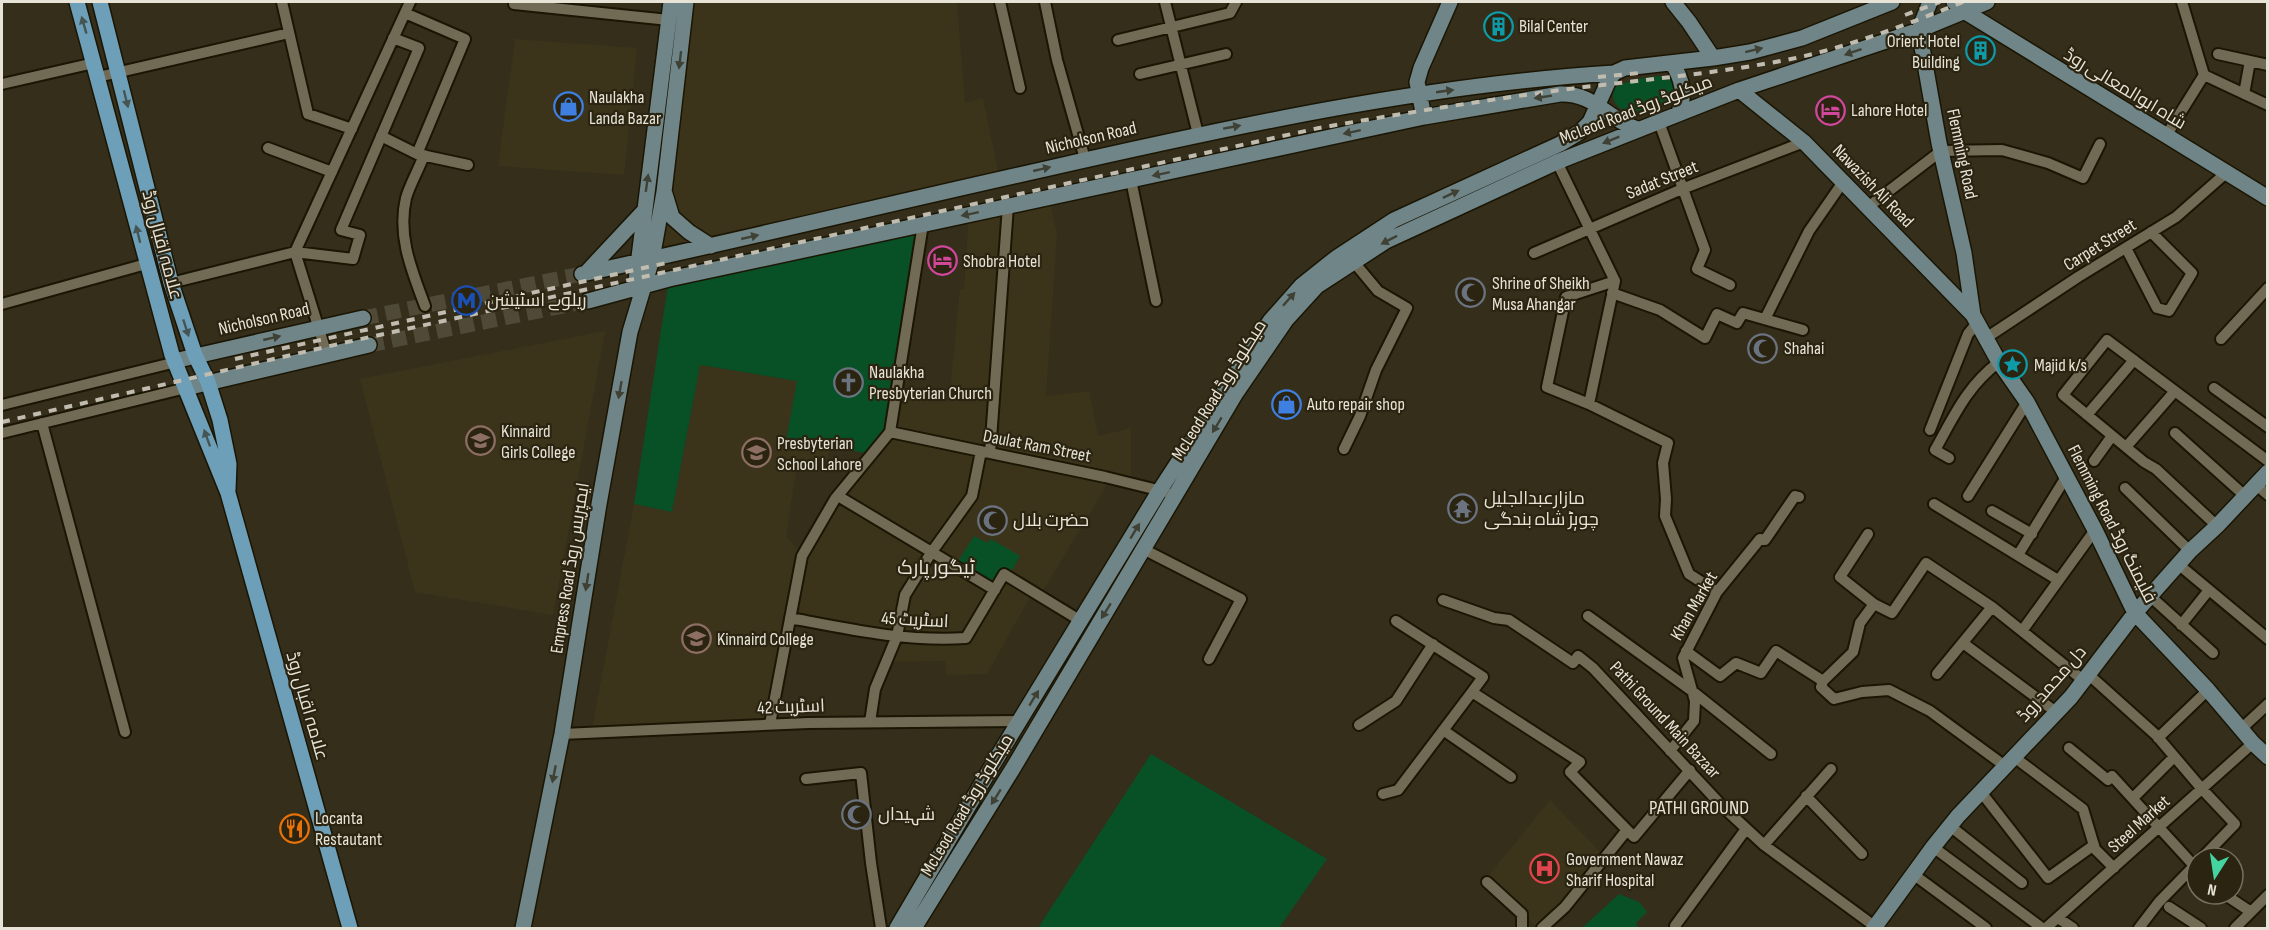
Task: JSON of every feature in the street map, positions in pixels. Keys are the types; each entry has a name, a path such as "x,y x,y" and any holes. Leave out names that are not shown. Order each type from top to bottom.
{"main road":[{"name":"علامہ اقبال روڈ","path":"78,2 146,264 174,361 228,493 350,928"},
{"name":"علامہ اقبال روڈ","path":"100,2 171,283 195,355 208,382 230,464 228,493"},
{"name":"Empress Road ایمپریس روڈ","path":"644,260 643,212 671,2"},
{"name":"Empress Road ایمپریس روڈ","path":"523,928 562,734 599,504 630,332 644,260 664,192 686,2"},
{"path":"1424,117 1417,82 1450,2"},
{"path":"1675,2 1713,58"},
{"name":"McLeod Road میکلوڈ روڈ","path":"897,928 994,761 1160,490 1269,321 1302,285 1336,258 1394,220 1569,139 1590,123 1604,87 1614,73 1625,68 1750,52 1802,38 1892,2"},
{"path":"1919,30 1930,2"},
{"name":"McLeod Road میکلوڈ روڈ","path":"914,928 1012,770 1236,393 1286,320 1317,286 1386,241 1557,162 1739,90 1919,30 1959,7 1987,2"},
{"name":"شاہ ابوالمعالی روڈ","path":"1959,7 2268,198"},
{"name":"Flemming Road","path":"1919,30 1975,319"},
{"path":"1672,63 1683,87 1683,101 1679,113"},
{"name":"Nicholson Road","path":"643,212 584,273 1198,134 1419,95 1556,76 1614,73"},
{"name":"Nawazish Ali Road","path":"1739,90 1804,142 1975,319"},
{"path":"588,301 640,287 923,224 1424,117 1560,94 1583,96 1616,120 1638,129"},
{"path":"664,192 672,217 689,232 711,246"},
{"name":"Nicholson Road","path":"174,361 363,318"},
{"name":"Flemming Road فلیمنگ روڈ","path":"1975,319 1999,362 2027,402 2095,530 2135,614 2268,757"},
{"path":"186,388 369,345"},
{"name":"دل محمد روڈ","path":"1875,928 1950,826 2056,712 2178,564 2268,472"},
{"path":"994,761 1012,770"}],"street":[{"path":"282,2 308,114 352,129"},
{"path":"1000,2 1020,88"},
{"path":"1045,2 1057,60 1085,159"},
{"path":"1165,2 1198,134"},
{"path":"1118,40 1230,13 1236,2"},
{"path":"2182,2 2204,75 2268,105"},
{"path":"514,4 669,20"},
{"path":"327,355 295,252 406,5 465,39 406,198 403,229 407,260 425,306"},
{"path":"2,84 96,70 119,73 289,33"},
{"path":"171,283 295,252 353,260 360,235 341,230 418,48 393,38"},
{"path":"1140,74 1226,54"},
{"path":"2218,54 2268,65"},
{"path":"2244,94 2250,61"},
{"path":"2166,136 2204,75"},
{"path":"1659,122 1705,250 1697,269 1730,285"},
{"path":"381,136 421,155 468,165"},
{"name":"Sadat Street","path":"1534,253 1682,189 1804,142"},
{"path":"1868,207 1941,151 2002,150 2048,163 2083,178 2100,144"},
{"path":"268,148 332,172"},
{"path":"1557,162 1615,281 1589,404"},
{"name":"Carpet Street","path":"1986,338 2176,217 2226,172"},
{"path":"1131,180 1156,301"},
{"path":"1764,319 1809,231 1843,182"},
{"path":"870,722 875,689 897,636 905,596 931,553 972,496 986,452 1008,206"},
{"path":"770,724 802,556 838,496 890,432 923,224"},
{"path":"2126,248 2157,308 2169,310 2192,273 2151,232"},
{"path":"1344,450 1360,416 1376,370 1407,308 1378,291 1353,261"},
{"path":"2,304 146,264"},
{"path":"1615,281 1566,297 1547,387 1589,404 1668,443 1663,463 1665,516 1689,574 1717,592"},
{"path":"2221,339 2268,288"},
{"path":"1612,293 1660,310 1705,338 1717,314 1737,323 1743,313 1803,330"},
{"path":"1930,430 1975,319"},
{"path":"2217,526 2156,469 2144,462 2063,395 2107,340 2268,461"},
{"path":"2087,415 2134,360"},
{"path":"2,405 174,361"},
{"path":"1949,458 1935,450 1961,402 1981,375 1999,362"},
{"path":"2,433 186,388"},
{"path":"2214,388 2268,427"},
{"path":"2126,447 2175,391"},
{"path":"1968,496 2027,402"},
{"path":"42,423 125,732"},
{"name":"Daulat Ram Street","path":"890,432 1176,494"},
{"path":"2175,433 2245,496"},
{"path":"2094,461 2112,436"},
{"path":"2018,555 2066,477"},
{"path":"2255,484 2268,495"},
{"path":"2125,488 2190,551"},
{"path":"838,496 994,590"},
{"name":"Khan Market","path":"1671,751 1694,721 1695,701 1683,658 1686,651 1717,592 1760,539 1765,540 1795,496 1799,497"},
{"path":"1934,504 2058,580"},
{"path":"1992,511 2032,534"},
{"path":"2022,631 2095,530"},
{"path":"1868,534 1840,577 1874,604 1892,613 1926,563 1992,607 2086,677 2158,738 2235,824 2214,846"},
{"path":"1143,549 1241,599 1209,658"},
{"path":"2178,564 2268,639"},
{"name":"اسٹریٹ 45","path":"790,618 897,636 937,640 966,638 1004,574 1081,621"},
{"path":"2181,625 2209,590"},
{"path":"2150,596 2213,653"},
{"name":"Pathi Ground Main Bazaar","path":"1443,600 1494,618 1509,620 1573,663 1578,656 1593,668 1746,829 1875,928"},
{"path":"1874,604 1860,623 1853,652 1823,681 1821,687 1834,699 1862,692 1889,690 1930,711 2082,810 2094,845 2114,868"},
{"path":"1937,674 1992,607"},
{"path":"1588,616 1692,691 1771,754"},
{"path":"1383,794 1398,790 1483,677 1396,621"},
{"path":"1963,643 2056,712"},
{"path":"1359,725 1396,701 1432,644"},
{"path":"1686,651 1720,676 1736,663 1761,673 1776,651 1823,681"},
{"path":"2158,738 2208,690"},
{"path":"1472,692 1580,762 1570,772 1635,837 1690,770"},
{"path":"2241,729 2268,704"},
{"name":"اسٹریٹ 42","path":"562,734 770,724 1020,721"},
{"path":"1443,730 1511,777"},
{"name":"Steel Market","path":"2044,928 2253,743"},
{"path":"2069,748 2108,780 2112,776 2158,828 2185,853"},
{"path":"2133,798 2174,757"},
{"path":"1764,845 1831,769"},
{"path":"806,779 861,773 880,928"},
{"path":"1981,792 2048,878 2094,845"},
{"path":"1806,796 1862,854"},
{"path":"1950,826 2022,883"},
{"path":"1675,926 1746,829"},
{"path":"1542,928 1565,907 1628,830"},
{"path":"1933,847 2044,928"},
{"path":"1913,874 1986,928"},
{"path":"2139,928 2159,902 2185,876"},
{"path":"1487,882 1522,914 1522,928"},
{"path":"2235,928 2268,895"},
{"path":"2242,906 2251,912"},
{"path":"2169,907 2200,928"},
{"path":"2058,918 2073,928"}],"shaded area":[{"path":"668,2 957,2 965,103 983,98 1001,186 637,262"},
{"name":"Naulakha Landa Bazar","path":"515,39 637,48 624,175 498,166"},
{"path":"1049,197 1057,234 1046,396 1089,391 1098,436 1131,428 1131,483 1111,478 1040,596 1033,592 987,674 946,675 945,661 886,662 896,637 790,618 766,722 592,729 634,504 672,512 700,365 798,381 786,441 830,447 827,462 798,459 786,536 802,556 838,496 890,432 897,392 949,402 960,289 964,289 969,214"},
{"name":"Kinnaird Girls College","path":"605,331 553,615 415,592 360,379"},
{"name":"Government Nawaz Sharif Hospital","path":"1550,800 1605,857 1538,928 1485,880"}],"green space":[{"path":"1661,76 1673,79 1679,95 1652,108 1626,113 1615,103 1614,88 1637,79"},
{"name":"Naulakha Presbyterian Church","path":"923,224 890,432 873,454 786,441 797,381 700,365 672,512 634,504 669,279"},
{"path":"974,536 988,543 991,539 1020,556 1009,576 995,590 955,566"},
{"path":"1151,754 1327,859 1279,928 1038,928"},
{"path":"1619,894 1639,902 1647,912 1636,923 1638,928 1582,928"}],"tunnel":[{"path":"363,318 582,274"},
{"path":"369,345 588,301"}],"railway":[{"path":"1905,15 1940,2"},
{"path":"2,422 343,343 1319,128 1561,90 1705,73 1791,59 1900,27 1963,2"},
{"path":"1598,77 1639,73"},
{"path":"235,359 666,263"}],"place":[{"name":"Bilal Center","path":"1498,26"},
{"name":"Orient Hotel Building","path":"1981,51"},
{"name":"Naulakha Landa Bazar","path":"568,107"},
{"name":"Lahore Hotel","path":"1830,110"},
{"name":"Shobra Hotel","path":"942,261"},
{"name":"Shrine of Sheikh Musa Ahangar","path":"1471,293"},
{"name":"ریلوے اسٹیشن","path":"466,300"},
{"name":"Shahai","path":"1763,348"},
{"name":"Majid k/s","path":"2013,365"},
{"name":"Naulakha Presbyterian Church","path":"848,382"},
{"name":"Auto repair shop","path":"1286,404"},
{"name":"Kinnaird Girls College","path":"480,441"},
{"name":"Presbyterian School Lahore","path":"756,453"},
{"name":"مازارعبدالجلیل چوہڑ شاہ بندگی","path":"1463,508"},
{"name":"حضرت بلال","path":"992,520"},
{"name":"Kinnaird College","path":"696,639"},
{"name":"شہیداں","path":"857,814"},
{"name":"Locanta Restautant","path":"294,828"},
{"name":"Government Nawaz Sharif Hospital","path":"1545,869"}],"district":[{"name":"ٹیگور پارک","path":"936,568"},
{"name":"PATHI GROUND","path":"1699,808"}]}
